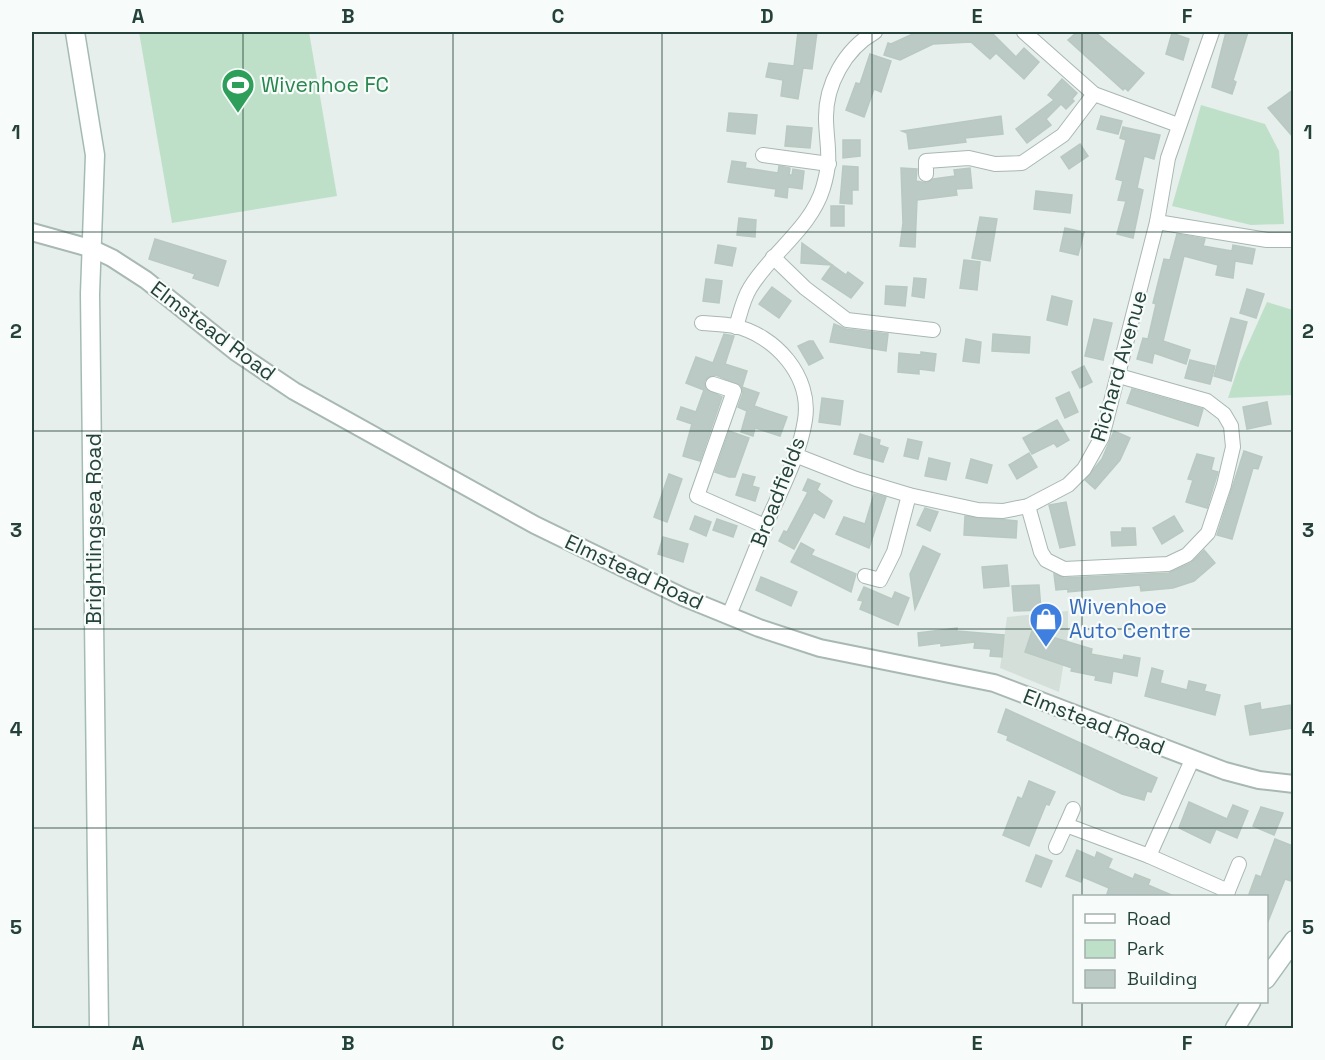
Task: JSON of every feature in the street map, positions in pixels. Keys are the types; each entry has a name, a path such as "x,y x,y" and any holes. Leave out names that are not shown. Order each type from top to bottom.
{"main road":[{"name":"Brightlingsea Road","path":"75,32 94,155 90,294 99,1029"},
{"path":"1268,976 1293,940"},
{"path":"1235,1029 1250,1003"}],"street":[{"path":"735,327 749,289 813,210 822,191 829,164 826,121 829,94 843,62 857,45 875,32"},
{"path":"1024,32 1094,94 1178,124"},
{"name":"Richard Avenue","path":"795,455 856,479 909,495 978,510 1003,511 1028,506 1068,485 1084,469 1102,436 1157,222 1168,158 1212,32"},
{"path":"926,174 926,161 969,158 995,164 1022,163 1063,135 1094,94"},
{"path":"763,155 829,164"},
{"path":"1157,222 1267,240 1293,240"},
{"name":"Elmstead Road","path":"32,232 93,249 112,258 146,280 236,352 294,391 535,525 683,597 820,648 994,683 1192,760 1258,780 1293,784"},
{"path":"773,257 805,288 847,320 933,330"},
{"name":"Broadfields","path":"702,323 735,327 765,340 794,366 803,391 806,419 795,455 729,615"},
{"path":"1028,506 1041,552 1046,560 1064,569 1168,564 1187,555 1208,533 1221,495 1233,447 1228,420 1207,401 1119,376"},
{"path":"713,384 734,391 697,496 765,526"},
{"path":"865,576 880,579 894,552 909,495"},
{"path":"1149,856 1192,760"},
{"path":"1056,847 1073,809"},
{"path":"1066,825 1149,856 1226,894 1239,864"}],"shaded area":[{"path":"1068,611 1068,636 1059,692 1000,668 1007,617"}],"green space":[{"name":"Wivenhoe FC","path":"139,32 309,32 337,196 172,223"},
{"path":"1201,105 1265,124 1279,151 1284,224 1251,225 1172,206"},
{"path":"1267,302 1293,310 1293,395 1228,398 1240,362"}],"building":[{"path":"798,32 817,32 812,69 803,68 798,99 781,96 783,80 766,77 769,63 794,66"},
{"path":"917,32 991,32 1016,57 1024,48 1039,62 1024,79 996,53 990,59 971,42 933,44 900,60 884,55 888,43 891,44"},
{"path":"1077,32 1095,32 1144,73 1128,91 1125,88 1123,90 1068,40"},
{"path":"1226,32 1248,32 1233,80 1236,82 1232,94 1212,87"},
{"path":"1172,33 1189,39 1183,60 1166,54"},
{"path":"870,54 891,61 881,92 874,89 864,117 846,110 856,83 860,84"},
{"path":"1062,79 1077,93 1072,99 1074,101 1066,109 1061,104 1046,119 1051,125 1027,143 1016,129 1054,100 1048,95"},
{"path":"1293,90 1293,137 1268,108"},
{"path":"729,113 757,115 755,134 727,131"},
{"path":"1001,116 1003,134 965,138 966,142 909,149 907,133 902,131"},
{"path":"1101,116 1122,121 1118,134 1097,129"},
{"path":"787,126 812,128 810,148 785,146"},
{"path":"1123,127 1160,135 1154,159 1144,156 1137,188 1143,190 1133,238 1117,234 1126,201 1118,200 1123,181 1116,179 1126,140 1120,138"},
{"path":"843,140 860,140 860,156 843,158"},
{"path":"1080,144 1088,156 1069,169 1061,157"},
{"path":"732,161 746,163 745,168 778,173 779,166 790,168 789,175 792,175 793,169 804,171 802,189 788,187 787,198 775,196 776,189 728,182"},
{"path":"843,166 858,167 858,190 852,190 852,204 840,203"},
{"path":"901,168 917,169 916,181 927,183 933,179 955,176 954,170 970,168 972,188 956,189 957,195 917,200 915,247 900,246 903,223"},
{"path":"1036,191 1072,195 1070,213 1034,209"},
{"path":"831,206 844,206 844,226 831,226"},
{"path":"980,217 997,219 990,261 972,258"},
{"path":"739,218 756,220 755,237 737,235"},
{"path":"1065,228 1084,232 1078,255 1060,251"},
{"path":"1177,234 1205,239 1203,246 1232,251 1233,245 1255,249 1252,264 1235,261 1233,278 1216,275 1218,265 1184,256 1163,341 1190,350 1186,364 1154,353 1152,363 1137,359 1143,338 1148,339 1156,304 1153,303 1164,259 1170,260"},
{"path":"155,239 226,261 218,286 193,278 195,274 149,259"},
{"path":"802,243 846,275 848,272 863,283 851,298 822,279 832,265 801,263"},
{"path":"718,245 736,248 732,266 715,263"},
{"path":"964,260 980,262 977,290 960,288"},
{"path":"914,278 926,279 924,298 912,296"},
{"path":"706,279 722,281 719,303 703,301"},
{"path":"886,286 907,287 905,306 885,304"},
{"path":"772,287 791,301 779,318 759,304"},
{"path":"1247,289 1264,294 1256,318 1240,313"},
{"path":"1052,296 1072,301 1067,325 1047,320"},
{"path":"1231,318 1247,322 1231,381 1214,376"},
{"path":"1094,319 1112,323 1103,360 1085,356"},
{"path":"834,324 846,329 888,334 886,351 830,342"},
{"path":"724,334 734,336 725,364 747,371 742,387 759,393 754,406 787,417 780,436 755,428 753,436 741,432 747,411 738,407 743,393 741,386 716,375 708,377 704,382 706,389 722,397 700,461 683,456 692,424 677,419 681,407 696,412 704,390 686,383 696,357 713,363"},
{"path":"993,334 1030,337 1029,353 992,351"},
{"path":"966,339 981,342 979,363 963,361"},
{"path":"813,341 823,358 809,365 798,346"},
{"path":"921,352 936,354 934,371 919,369 919,374 898,372 899,353 921,355"},
{"path":"1190,360 1215,366 1210,384 1185,378"},
{"path":"1084,366 1092,382 1080,388 1072,372"},
{"path":"1132,389 1203,409 1198,426 1127,403"},
{"path":"1069,392 1078,412 1065,418 1056,398"},
{"path":"822,398 843,401 840,425 819,422"},
{"path":"1267,402 1271,424 1247,429 1243,407"},
{"path":"1057,420 1069,440 1057,447 1054,443 1032,454 1023,438"},
{"path":"729,431 749,438 735,477 715,472"},
{"path":"1114,431 1130,438 1120,460 1095,489 1085,480 1102,459"},
{"path":"860,434 880,440 879,445 888,448 883,462 854,454"},
{"path":"908,439 922,442 918,459 904,456"},
{"path":"1244,451 1262,457 1258,469 1253,468 1232,539 1217,535"},
{"path":"1029,453 1037,467 1017,479 1009,465"},
{"path":"1197,454 1214,458 1211,470 1218,472 1207,508 1186,502 1193,480 1188,479"},
{"path":"929,458 950,463 946,480 925,476"},
{"path":"971,459 992,465 987,483 966,478"},
{"path":"669,474 682,479 667,522 654,517"},
{"path":"743,474 755,477 752,486 759,488 755,501 736,495"},
{"path":"808,479 820,484 817,490 832,501 824,518 814,512 794,549 779,541 784,531 787,532 808,492 803,490"},
{"path":"874,494 886,497 869,548 836,534 844,517 865,524"},
{"path":"1066,502 1075,545 1060,548 1049,505"},
{"path":"925,508 938,512 930,531 917,525"},
{"path":"695,516 711,522 706,536 690,529"},
{"path":"965,516 1017,521 1016,538 964,535"},
{"path":"1174,516 1183,531 1162,544 1153,528"},
{"path":"717,519 737,526 733,537 713,530"},
{"path":"1122,528 1135,528 1136,545 1112,546 1111,532 1122,532"},
{"path":"663,537 688,544 683,562 658,554"},
{"path":"801,543 814,550 811,555 856,574 851,592 791,562"},
{"path":"923,546 940,554 915,609 910,574"},
{"path":"1204,550 1215,563 1194,581 1173,588 1141,591 1140,585 1068,592 1068,589 1056,590 1054,574 1064,578 1169,573 1191,563"},
{"path":"1007,565 1009,586 984,588 982,567"},
{"path":"761,577 797,592 791,606 756,590"},
{"path":"1039,585 1041,610 1014,611 1012,586"},
{"path":"864,587 892,599 895,592 909,598 898,625 860,609 863,601 858,600"},
{"path":"957,628 957,631 1004,635 1002,657 990,656 991,649 974,648 975,642 919,646 918,633"},
{"path":"1032,631 1092,649 1091,654 1123,660 1124,655 1140,658 1137,676 1113,671 1111,683 1095,680 1096,676 1071,671 1072,668 1025,652"},
{"path":"1152,668 1163,671 1160,683 1187,690 1189,681 1206,685 1204,691 1220,695 1215,715 1145,696"},
{"path":"1260,703 1261,710 1290,705 1293,728 1250,735 1245,706"},
{"path":"1006,709 1157,778 1151,792 1147,791 1144,800 1122,794 1007,740 1008,736 998,732"},
{"path":"1029,781 1055,792 1049,805 1046,804 1029,846 1003,835 1018,797 1022,799"},
{"path":"1189,802 1227,819 1233,805 1248,811 1237,838 1216,829 1210,843 1179,828"},
{"path":"1261,807 1283,813 1274,835 1253,826"},
{"path":"1275,839 1293,846 1291,881 1285,879 1268,922 1268,895 1249,895 1256,875 1261,877"},
{"path":"1077,850 1095,858 1097,852 1112,859 1108,868 1133,879 1135,874 1150,880 1148,885 1171,895 1107,895 1109,888 1083,877 1081,882 1066,876"},
{"path":"1036,855 1052,861 1041,887 1026,881"}],"place":[{"name":"Wivenhoe FC","path":"238,114"},
{"name":"Wivenhoe Auto Centre","path":"1046,648"}]}
